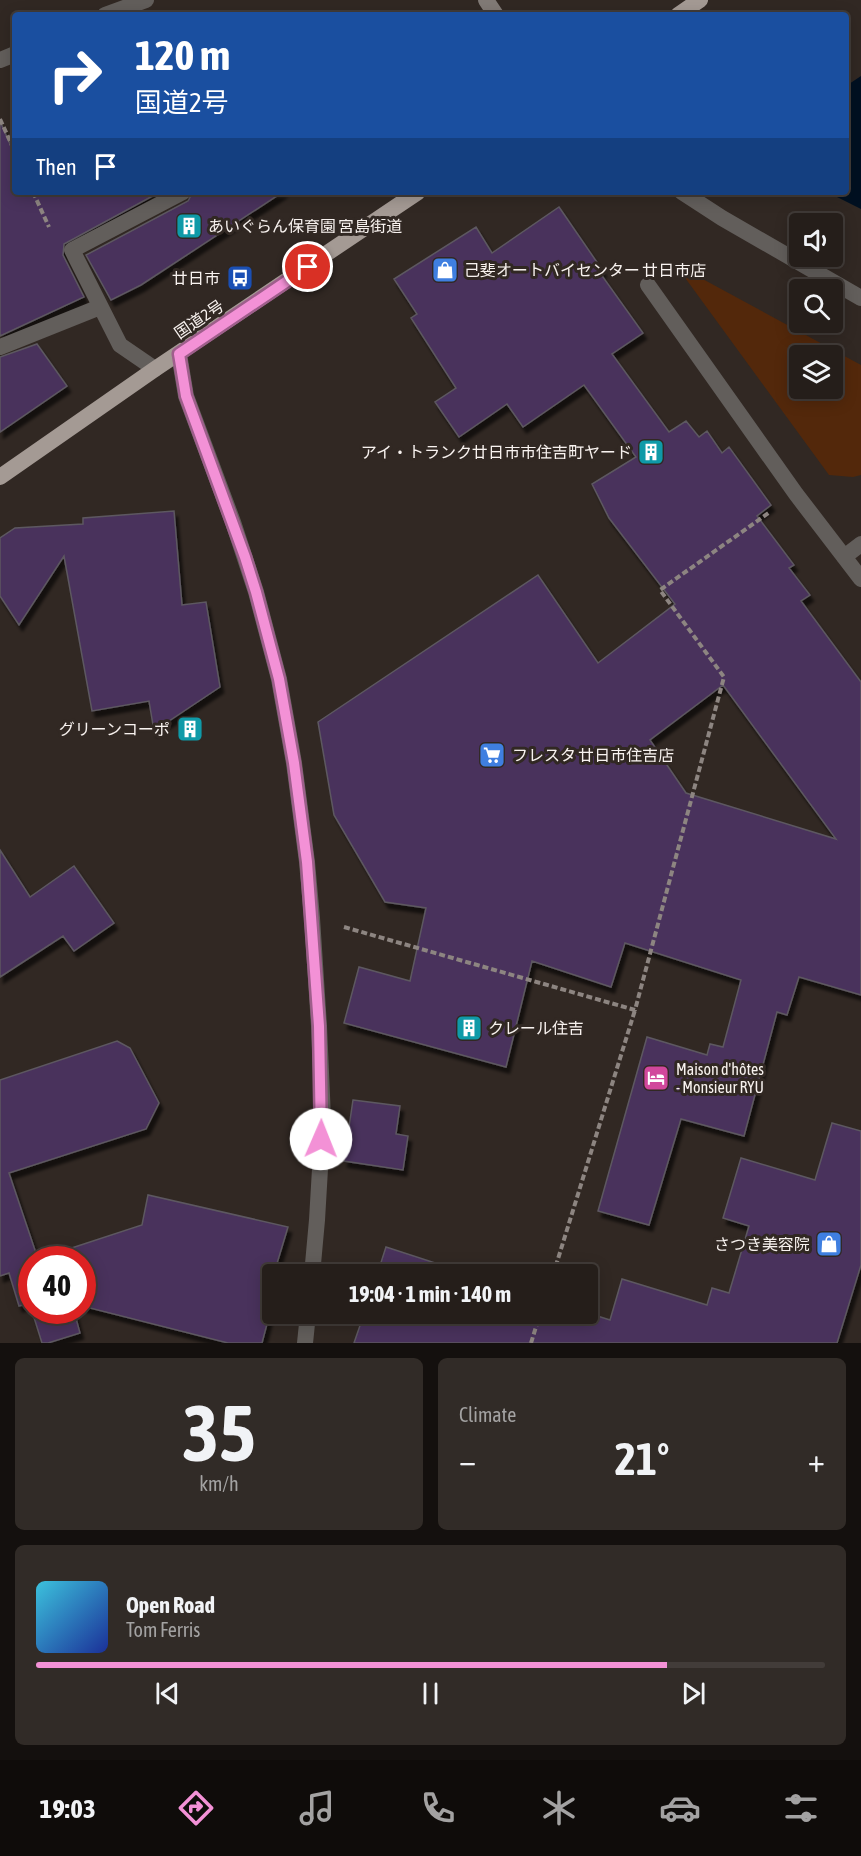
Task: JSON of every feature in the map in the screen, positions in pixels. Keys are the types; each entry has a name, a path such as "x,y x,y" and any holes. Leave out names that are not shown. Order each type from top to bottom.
{"highway":[{"path":"682,12 700,0"},
{"name":"国道2号","path":"0,477 155,369 414,195"}],"street":[{"path":"113,12 146,0"},
{"path":"155,369 120,345 72,250 177,195"},
{"path":"687,195 722,218 861,298"},
{"path":"648,285 796,494 861,579"},
{"path":"0,347 100,307"},
{"path":"179,354 186,396 247,562 279,679 294,763 307,862 319,1026 322,1118 313,1264"},
{"path":"844,557 861,544"},
{"path":"305,1343 307,1324"}],"path":[{"path":"0,119 12,145"},
{"path":"556,1264 635,1010 724,677 660,590 796,494"},
{"path":"312,918 635,1010"},
{"path":"531,1343 537,1324"}],"shaded area":[{"path":"675,264 789,326 789,333 802,333 824,345 789,345 789,399 843,399 843,355 861,365 861,475 853,477 829,475"}],"water":[{"path":"861,76 861,209 833,195 849,195 849,84"}],"building":[{"path":"0,121 12,149 12,195 154,195 64,244 63,255 84,297 0,336"},
{"name":"あいぐらん保育園 宮島街道","path":"191,195 278,195 141,285 111,300 86,255 188,201"},
{"path":"559,207 603,271 600,273 643,333 612,354 669,432 686,421 699,437 707,431 722,453 729,447 771,505 757,516 794,565 789,568 810,595 801,601 861,682 861,995 799,977 787,1015 777,1012 744,1136 681,1119 649,1225 598,1211 647,1037 707,1055 710,1044 723,1047 741,980 625,943 611,987 532,961 506,1067 344,1023 359,967 410,981 426,908 385,902 334,815 318,722 538,575 598,663 675,604 609,518 592,484 636,457 584,385 523,427 507,404 459,437 435,402 456,388 411,318 417,314 394,279 476,227 492,253","holes":["723,685 836,839 686,793 650,740"]},
{"path":"37,344 67,386 0,432 0,357"},
{"path":"174,511 182,605 206,602 220,687 154,731 149,701 92,711 64,556 19,625 0,596 0,538 15,528 83,524 83,518"},
{"path":"0,850 30,897 74,866 114,923 74,951 63,936 0,977"},
{"path":"117,1041 130,1048 159,1103 146,1129 9,1173 34,1246 18,1246 18,1303 9,1273 0,1276 0,1080"},
{"path":"353,1100 400,1106 396,1134 408,1136 403,1170 344,1161"},
{"path":"832,1123 861,1131 861,1265 837,1343 354,1343 361,1324 598,1324 598,1316 610,1320 622,1279 707,1305 712,1288 729,1293 749,1226 723,1218 741,1158 815,1180"},
{"path":"148,1195 288,1227 277,1264 262,1264 262,1324 267,1324 262,1343 228,1343 96,1310 96,1246 78,1246 142,1225"},
{"path":"386,1247 438,1264 381,1264"},
{"path":"36,1324 78,1324 80,1333 42,1343"}],"place":[{"name":"あいぐらん保育園 宮島街道","path":"189,226"},
{"name":"己斐オートバイセンター 廿日市店","path":"445,270"},
{"name":"廿日市","path":"240,278"},
{"name":"アイ・トランク廿日市市住吉町ヤード","path":"651,452"},
{"name":"グリーンコーポ","path":"190,729"},
{"name":"フレスタ 廿日市住吉店","path":"492,755"},
{"name":"クレール住吉","path":"469,1028"},
{"name":"Maison d'hôtes - Monsieur RYU","path":"656,1078"},
{"name":"さつき美容院","path":"829,1244"}],"route":[{"path":"308,267 179,354 186,396 245,557 279,679 294,763 307,862 319,1026 321,1139"}]}
